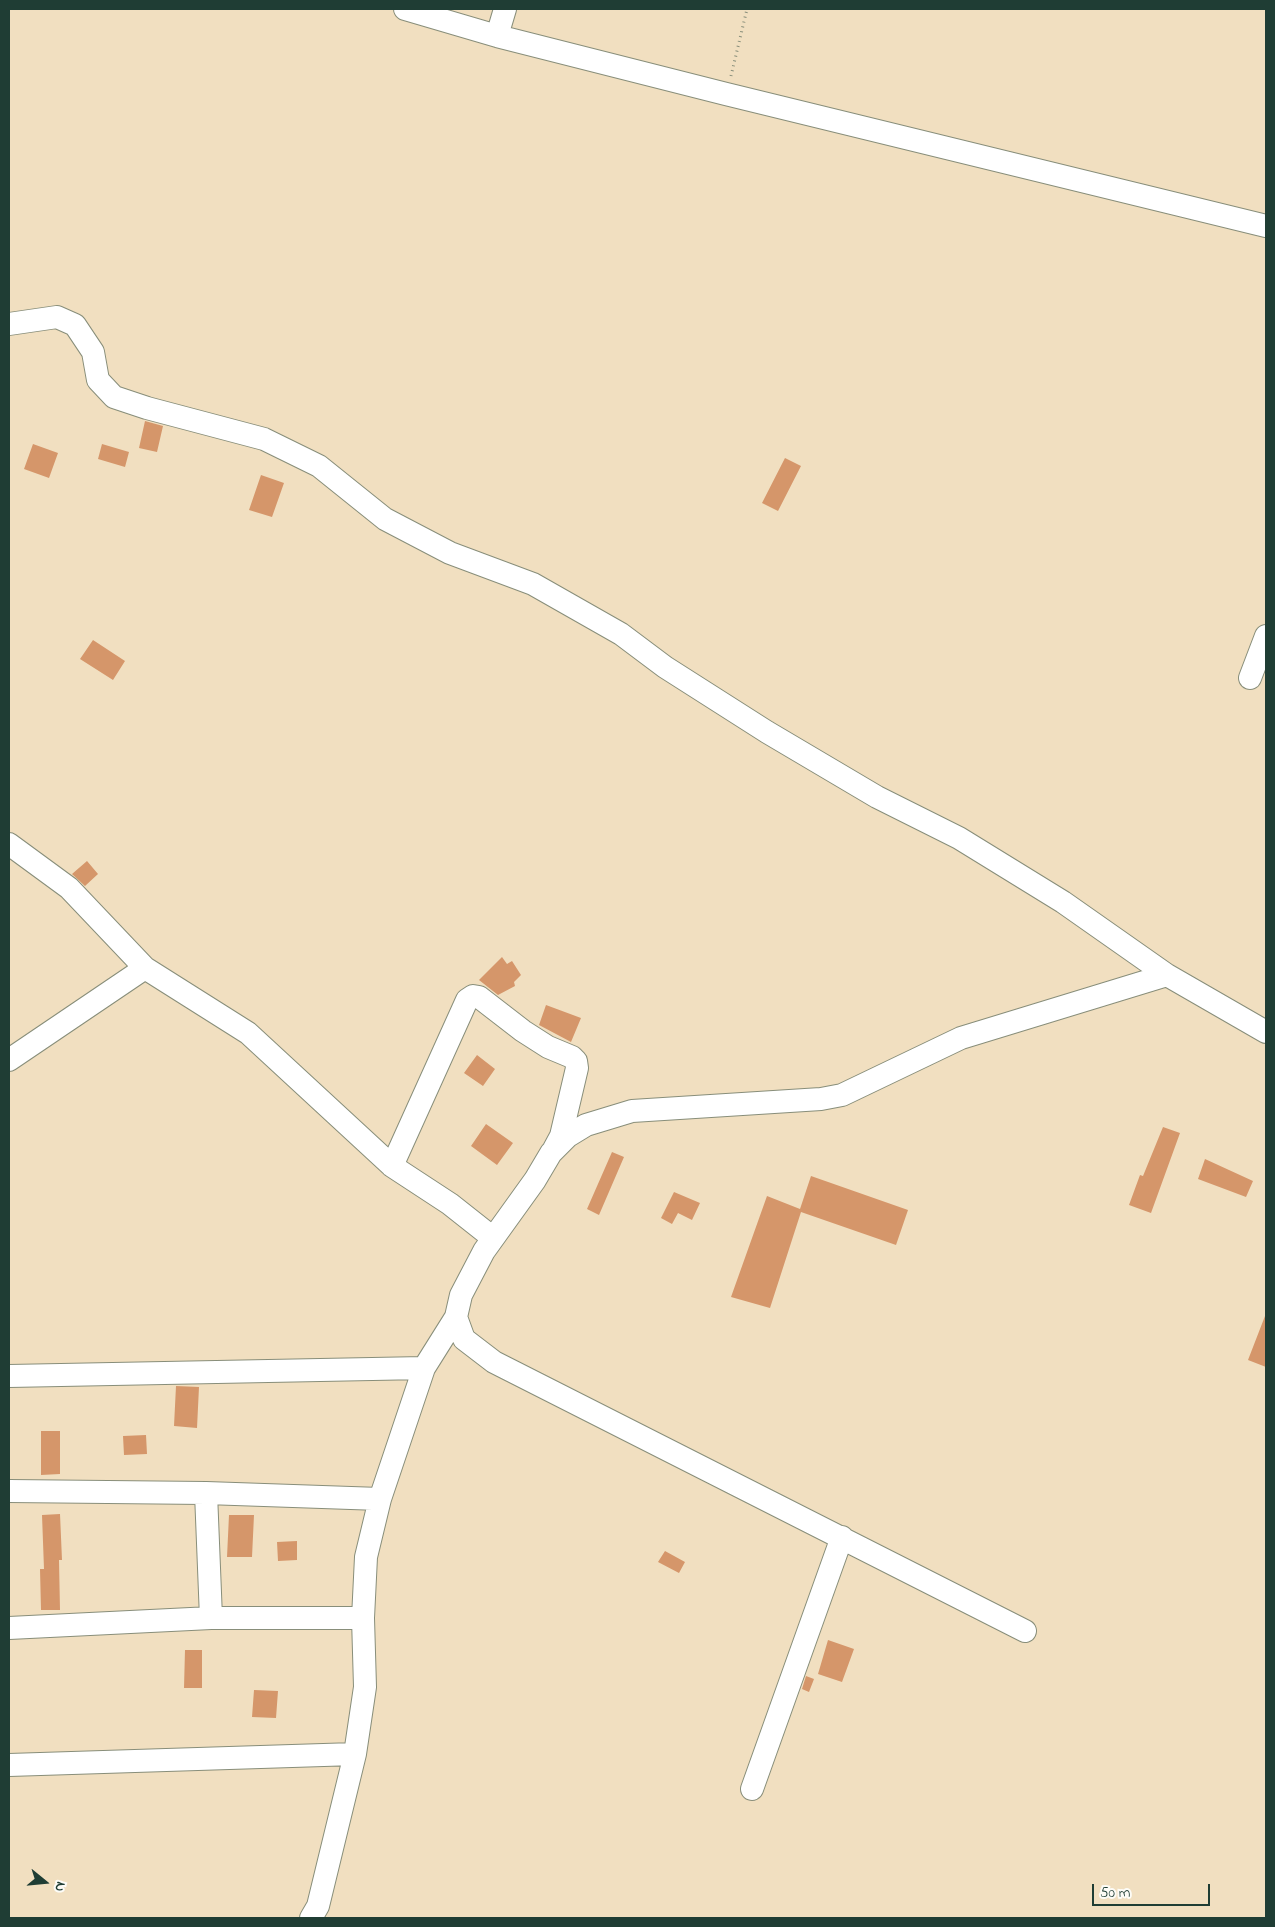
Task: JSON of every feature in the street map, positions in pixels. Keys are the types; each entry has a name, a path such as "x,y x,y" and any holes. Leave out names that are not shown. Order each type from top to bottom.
{"street":[{"path":"405,9 497,36 726,94 1266,226"},
{"path":"497,36 504,9"},
{"path":"9,324 58,317 75,325 93,352 98,380 114,397 147,408 264,439 319,466 384,519 450,553 533,584 621,634 665,667 767,732 876,797 960,838 1055,897 1167,975 1266,1032"},
{"path":"1250,678 1266,636"},
{"path":"9,844 69,888 145,968 248,1034 392,1166 450,1204 493,1238"},
{"path":"9,1060 145,968"},
{"path":"551,1153 568,1136 586,1126 632,1111 821,1099 842,1095 961,1038 1167,975"},
{"path":"311,1918 318,1906 355,1754 365,1687 363,1618 366,1557 380,1499 424,1368 456,1317 462,1295 484,1251 535,1180 561,1136 577,1068 576,1061 572,1057 548,1047 523,1031 479,997 473,996 467,1000 392,1166"},
{"path":"456,1317 464,1339 494,1362 1025,1631"},
{"path":"9,1376 424,1368"},
{"path":"9,1491 206,1492 380,1499"},
{"path":"206,1492 211,1618"},
{"path":"752,1789 842,1537"},
{"path":"9,1628 211,1618 363,1618"},
{"path":"9,1765 355,1754"}],"path":[{"path":"726,94 747,9"}],"building":[{"path":"145,421 163,426 157,452 139,448"},
{"path":"33,444 58,453 49,478 24,469"},
{"path":"102,444 129,452 125,467 98,459"},
{"path":"785,458 801,466 778,511 762,503"},
{"path":"261,475 284,483 272,517 249,510"},
{"path":"93,640 125,661 113,680 80,659"},
{"path":"87,861 98,874 85,886 72,874"},
{"path":"502,957 507,964 512,961 521,975 514,982 515,986 498,995 479,980"},
{"path":"546,1005 581,1018 571,1042 539,1025"},
{"path":"477,1055 495,1069 483,1086 464,1073"},
{"path":"486,1124 513,1143 497,1165 471,1146"},
{"path":"1163,1127 1180,1133 1151,1213 1129,1205 1140,1175 1143,1176"},
{"path":"612,1152 624,1157 599,1215 587,1209"},
{"path":"1205,1159 1253,1181 1246,1197 1198,1179"},
{"path":"811,1176 908,1210 896,1245 801,1212 770,1308 731,1297 767,1196 800,1209"},
{"path":"674,1192 700,1203 692,1220 678,1213 672,1224 661,1218"},
{"path":"1266,1316 1266,1367 1248,1360"},
{"path":"176,1386 199,1387 197,1428 174,1426"},
{"path":"41,1431 60,1431 60,1474 41,1475"},
{"path":"146,1435 147,1454 124,1455 123,1436"},
{"path":"60,1514 62,1560 59,1560 60,1610 41,1610 40,1569 44,1569 42,1515"},
{"path":"229,1515 254,1515 252,1557 227,1557"},
{"path":"297,1541 297,1560 278,1561 277,1542"},
{"path":"665,1551 685,1562 679,1573 658,1562"},
{"path":"828,1640 854,1649 842,1682 818,1674"},
{"path":"185,1650 202,1650 202,1688 184,1688"},
{"path":"806,1676 814,1679 809,1692 802,1689"},
{"path":"254,1690 278,1691 276,1718 252,1717"}]}
